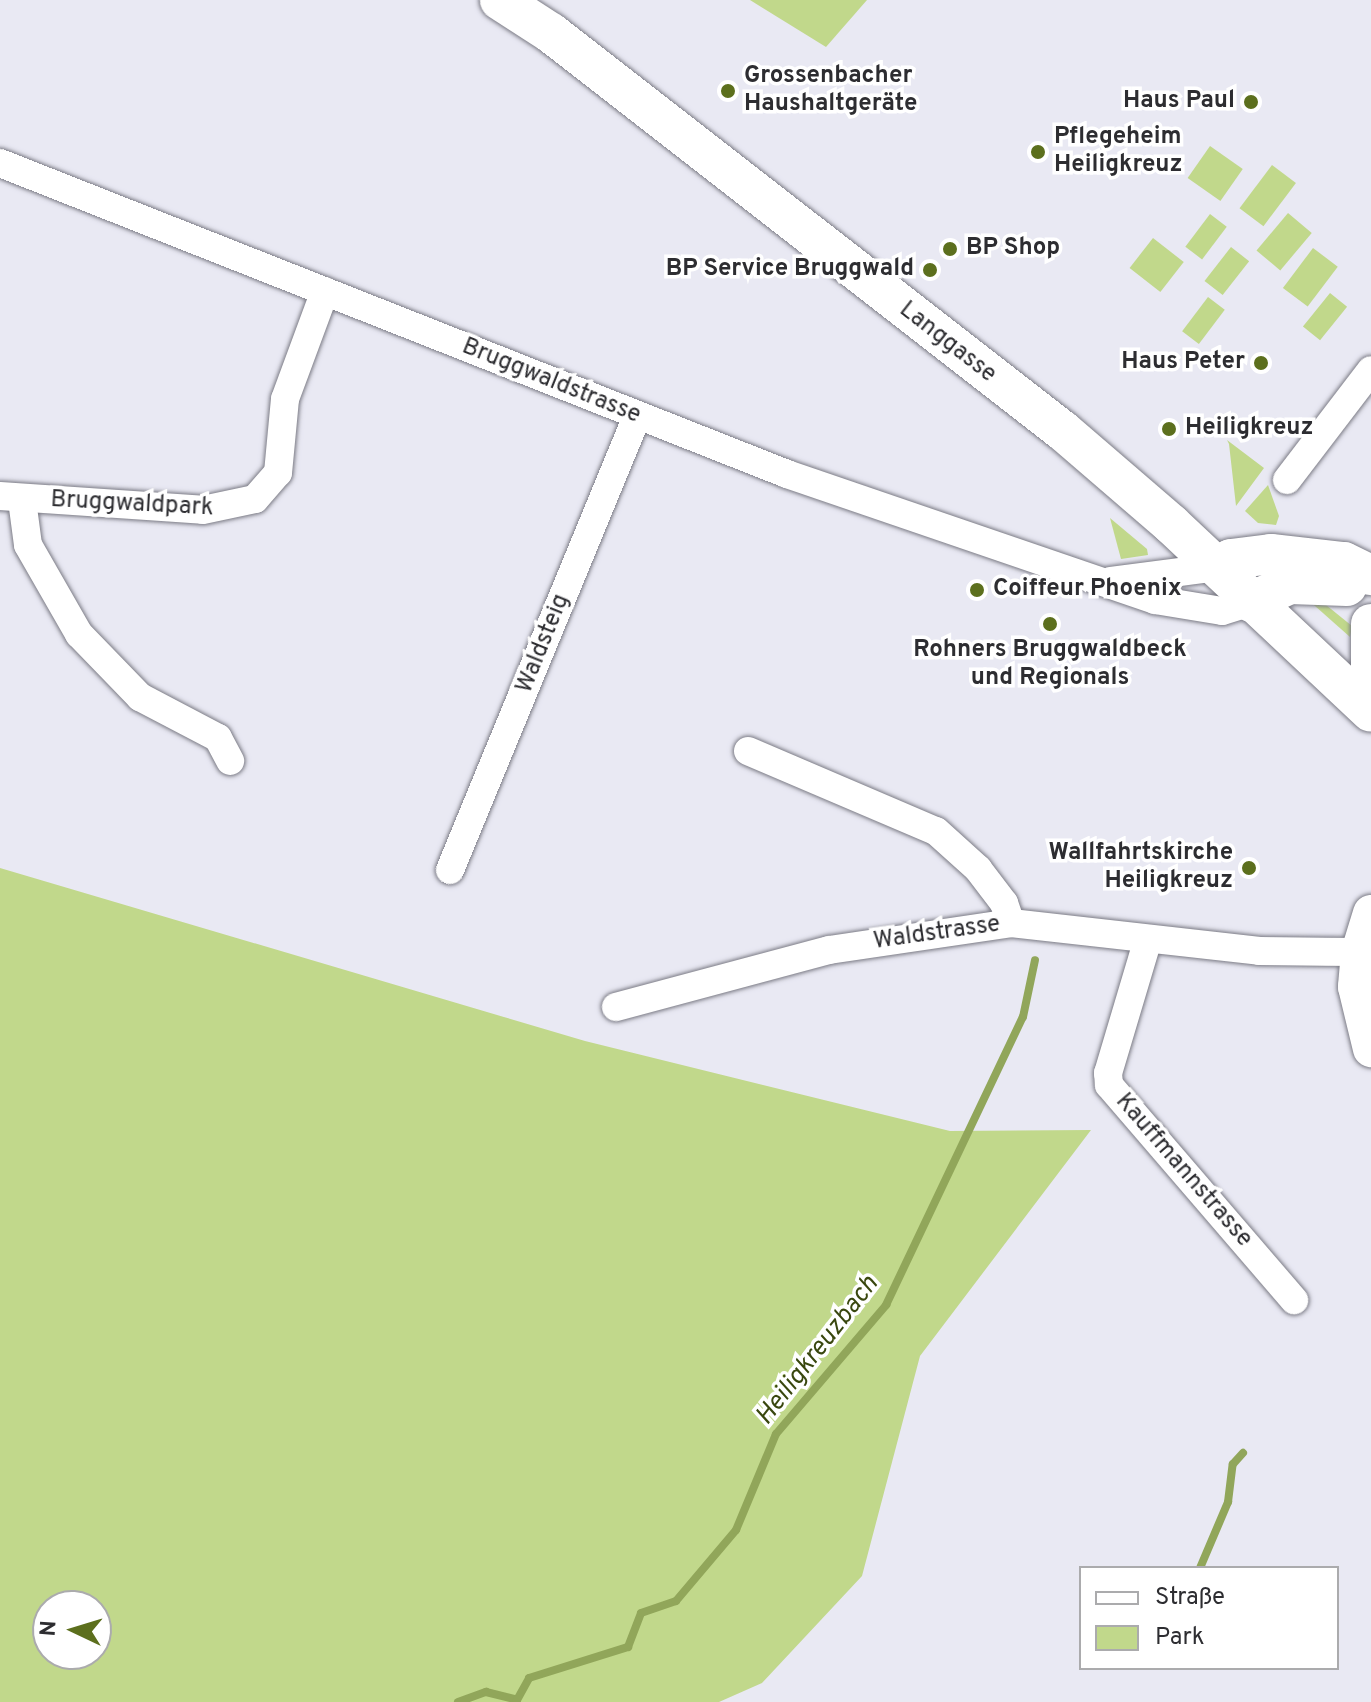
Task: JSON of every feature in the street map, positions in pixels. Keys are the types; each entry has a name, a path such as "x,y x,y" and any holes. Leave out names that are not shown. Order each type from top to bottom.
{"main road":[{"name":"Langgasse","path":"500,0 551,33 1063,431 1217,567 1371,712"},
{"path":"1217,567 1231,559 1271,554 1344,562 1371,578"},
{"path":"1251,602 1290,584 1343,587 1371,578"},
{"path":"1371,624 1371,677"}],"street":[{"name":"Bruggwaldstrasse","path":"0,163 787,474 1195,610 1222,611 1251,602"},
{"name":"Bruggwaldpark","path":"230,761 218,738 140,697 79,634 28,545 11,498 203,510 255,499 278,473 285,399 325,291"},
{"path":"1287,480 1371,370"},
{"name":"Waldsteig","path":"450,870 637,417"},
{"name":"Bruggwaldstrasse","path":"1110,581 1217,567"},
{"path":"748,751 936,831 978,869 1004,903 1011,923"},
{"path":"1371,913 1359,952 1358,1009 1371,1049"},
{"name":"Waldstrasse","path":"616,1007 829,950 1011,923 1259,951 1359,952"},
{"name":"Kauffmannstrasse","path":"1148,939 1127,1024 1108,1073 1109,1085 1294,1300"}],"green space":[{"path":"750,0 867,0 826,47"},
{"path":"1210,146 1243,169 1220,201 1188,178"},
{"path":"1272,165 1296,183 1263,226 1240,208"},
{"path":"1288,213 1312,233 1280,270 1257,251"},
{"path":"1210,214 1227,227 1202,259 1185,247"},
{"path":"1153,238 1184,262 1160,292 1130,268"},
{"path":"1231,247 1249,261 1223,295 1205,281"},
{"path":"1313,248 1338,267 1308,307 1283,288"},
{"path":"1330,293 1347,307 1320,340 1303,326"},
{"path":"1208,297 1225,310 1199,344 1182,331"},
{"path":"1227,440 1264,468 1236,506 1229,444"},
{"path":"1268,485 1279,516 1276,525 1258,523 1245,511"},
{"path":"1110,518 1147,549 1148,555 1121,559"},
{"path":"1315,596 1352,626 1350,637 1306,598"},
{"path":"0,868 585,1041 950,1131 1091,1130 920,1356 862,1576 762,1683 719,1702 0,1702"}],"waterway":[{"name":"Heiligkreuzbach","path":"458,1702 486,1692 517,1700 529,1678 628,1647 641,1613 676,1601 736,1530 776,1434 886,1305 1023,1017 1035,960"},
{"path":"1201,1566 1228,1502 1233,1464 1243,1453"}],"place":[{"name":"Grossenbacher Haushaltgeräte","path":"728,91"},
{"name":"Haus Paul","path":"1251,102"},
{"name":"Pflegeheim Heiligkreuz","path":"1038,152"},
{"name":"BP Shop","path":"950,249"},
{"name":"BP Service Bruggwald","path":"930,270"},
{"name":"Haus Peter","path":"1261,363"},
{"name":"Heiligkreuz","path":"1169,429"},
{"name":"Coiffeur Phoenix","path":"977,590"},
{"name":"Rohners Bruggwaldbeck und Regionals","path":"1050,624"},
{"name":"Wallfahrtskirche Heiligkreuz","path":"1249,868"}]}
